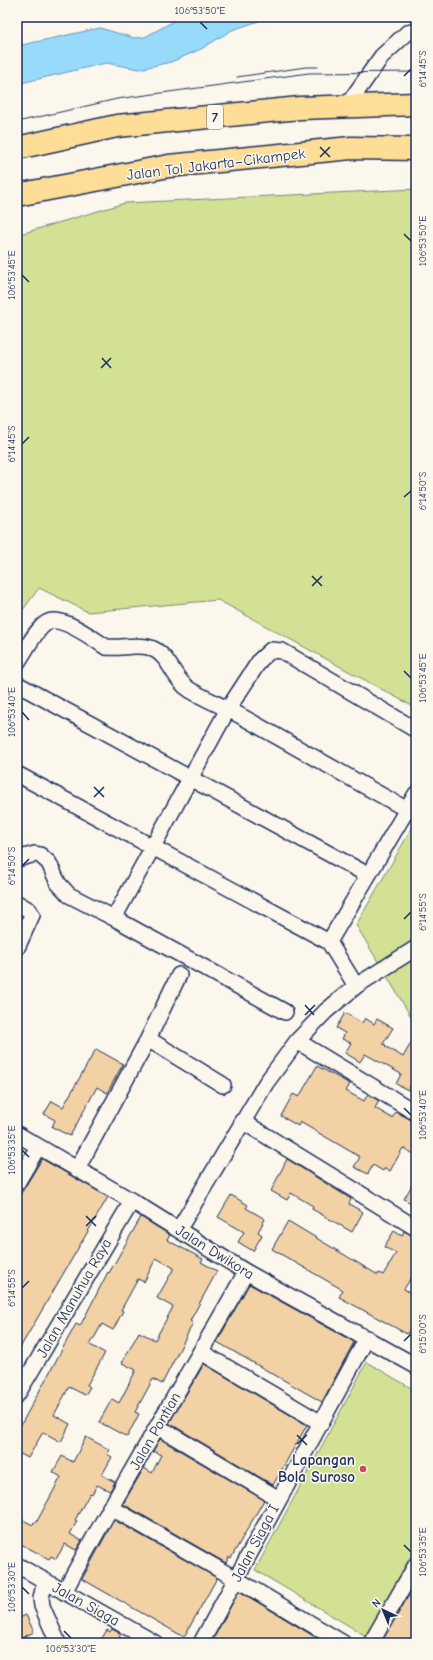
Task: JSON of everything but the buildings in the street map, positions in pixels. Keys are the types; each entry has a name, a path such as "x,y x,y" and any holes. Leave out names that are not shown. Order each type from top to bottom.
{"highway":[{"name":"7","path":"17,148 117,126 300,108 416,104"},
{"name":"Jalan Tol Jakarta–Cikampek","path":"17,195 169,166 351,148 416,149"}],"street":[{"path":"346,107 382,56 407,33 416,31"},
{"path":"17,662 43,625 54,620 80,631 106,647 114,648 134,645 153,648 161,654 185,687 228,709 406,809"},
{"path":"114,918 228,709 260,660 271,650 276,650 416,730"},
{"path":"17,684 368,875"},
{"path":"17,774 329,942 356,986"},
{"path":"329,942 416,794"},
{"path":"17,859 35,854 40,855 49,863 58,883 69,895 114,918 285,1012"},
{"path":"17,903 30,911 31,919 17,948"},
{"path":"179,1230 242,1121 266,1083 297,1041 326,1011 356,986 416,948"},
{"path":"77,1168 148,1039 179,975"},
{"path":"148,1039 223,1085"},
{"path":"297,1041 416,1113"},
{"path":"242,1121 416,1228"},
{"name":"Jalan Dwikora","path":"17,1134 132,1200 246,1272 416,1366"},
{"path":"17,1183 38,1147"},
{"name":"Jalan Manuhua Raya","path":"17,1395 132,1200"},
{"name":"Jalan Pontian","path":"64,1592 110,1507 158,1427 246,1272"},
{"name":"Jalan Siaga I","path":"201,1643 367,1338"},
{"path":"201,1352 321,1423"},
{"path":"158,1427 279,1499"},
{"path":"110,1507 236,1579 343,1643"},
{"path":"370,1643 412,1581 416,1564"},
{"name":"Jalan Siaga","path":"17,1565 155,1643"},
{"path":"45,1581 41,1598 42,1606 58,1643"}],"green space":[{"path":"416,189 416,708 218,600 88,612 39,588 17,618 17,235 125,203"},
{"path":"416,821 416,1025 356,925"},
{"name":"Lapangan Bola Suroso","path":"367,1362 416,1391 416,1547 366,1636 255,1570"}],"water":[{"path":"185,17 271,17 232,30 201,49 171,62 139,69 106,63 17,84 17,46 100,28 134,38 145,37 174,21"}],"tram line":[{"path":"237,77 306,67 318,67"},
{"path":"17,122 117,99 309,73 416,72"}],"place":[{"name":"Lapangan Bola Suroso","path":"363,1469"}]}
